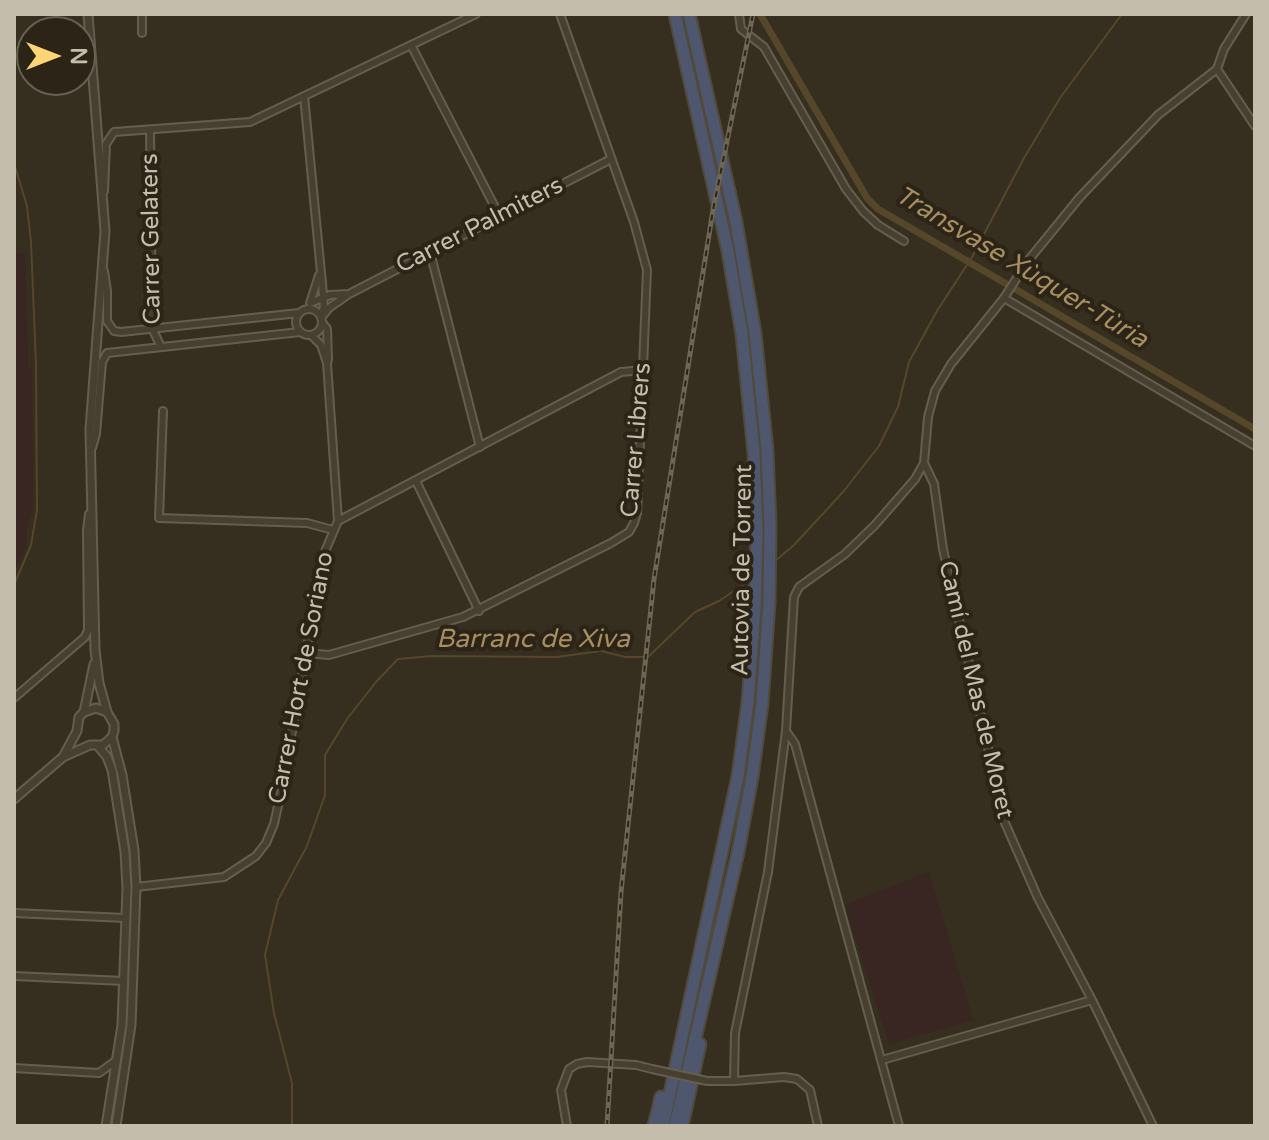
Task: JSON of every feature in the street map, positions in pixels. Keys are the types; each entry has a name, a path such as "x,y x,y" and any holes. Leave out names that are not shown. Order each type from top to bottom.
{"highway":[{"name":"Autovia de Torrent","path":"663,1126 724,848 746,717 755,608 757,532 753,437 739,320 728,251 675,14"},
{"name":"Autovia de Torrent","path":"675,1126 735,867 752,777 762,704 769,603 770,526 767,450 755,333 736,222 689,14"},
{"path":"682,1126 743,854 752,777"},
{"path":"654,1126 724,848"}],"street":[{"path":"90,14 109,326 121,332 299,313 309,306 319,272"},
{"path":"142,14 142,33"},
{"path":"103,198 106,144 109,137 120,131 250,122 476,14"},
{"name":"Carrer Librers","path":"306,653 329,655 479,611 629,532 637,513 647,270 634,222 560,14"},
{"path":"739,14 741,29 764,47 846,189 878,225 904,241"},
{"path":"734,1081 735,1033 768,872 786,731 791,613 799,587 845,554 915,479 924,463 928,417 935,391 951,364 1080,197 1158,115 1217,69 1224,49 1246,14"},
{"path":"411,45 499,215"},
{"path":"1217,69 1255,126"},
{"path":"304,96 324,308 317,331 311,335"},
{"name":"Carrer Gelaters","path":"150,131 152,328 160,345"},
{"name":"Carrer Palmiters","path":"321,318 349,294 611,159"},
{"path":"430,252 480,447"},
{"path":"104,271 90,429 95,650 99,683 107,712 114,724 112,737 122,775 134,850 136,887 131,1025 116,1126"},
{"path":"322,283 337,294"},
{"name":"Carrer Palmiters","path":"309,306 323,297 349,294"},
{"path":"1007,295 1255,446"},
{"path":"309,306 327,329 338,521"},
{"path":"299,313 296,323 300,332"},
{"path":"91,452 105,356 111,351 300,332 311,335 321,345 327,363"},
{"name":"Carrer Hort de Soriano","path":"136,887 224,877 256,856 266,843 282,788 323,556 338,521 621,372 644,370"},
{"path":"163,411 159,518 307,523 333,530"},
{"name":"Camí del Mas de Moret","path":"924,463 934,484 943,549 1005,823 1038,898 1153,1126"},
{"path":"416,481 479,611"},
{"path":"14,698 85,637 88,630 87,530 92,499"},
{"path":"84,712 92,684 95,650"},
{"path":"63,757 77,731 79,717 96,708 107,712"},
{"path":"77,731 84,742 107,757 112,770 125,852 124,981 117,1058 106,1126"},
{"path":"786,731 795,744 899,1126"},
{"path":"14,799 63,757 112,737"},
{"path":"14,913 126,918"},
{"path":"14,976 124,981"},
{"path":"882,1060 1092,1000"},
{"path":"14,1068 99,1073 113,1066 117,1058"},
{"path":"567,1126 561,1090 563,1079 569,1069 587,1062 627,1064 707,1081 797,1079 810,1090 818,1126"},
{"path":"99,1073 108,1080 112,1089"}],"shaded area":[{"path":"14,252 25,254 28,366 32,371 33,507 26,546 14,573"},
{"path":"929,872 973,1020 889,1044 845,905"}],"waterway":[{"name":"Barranc de Xiva","path":"760,14 867,198 878,209 1255,429"},
{"name":"Barranc de Xiva","path":"774,562 843,492 879,446 898,407 909,362 937,311 972,257 1024,158 1060,98 1122,14"},
{"path":"14,163 27,206 31,242 37,510 31,545 14,585"},
{"name":"Barranc de Xiva","path":"292,1126 292,1083 274,1013 265,955 278,900 307,846 325,795 325,755 347,719 376,682 398,659 432,656 557,657 601,651 625,657 648,657 695,612 719,601 750,580"}],"railway":[{"path":"607,1126 621,892 654,579 713,210 753,14"}],"water label":[{"name":"Transvase Xùquer-Tùria","path":"1021,268"}]}
